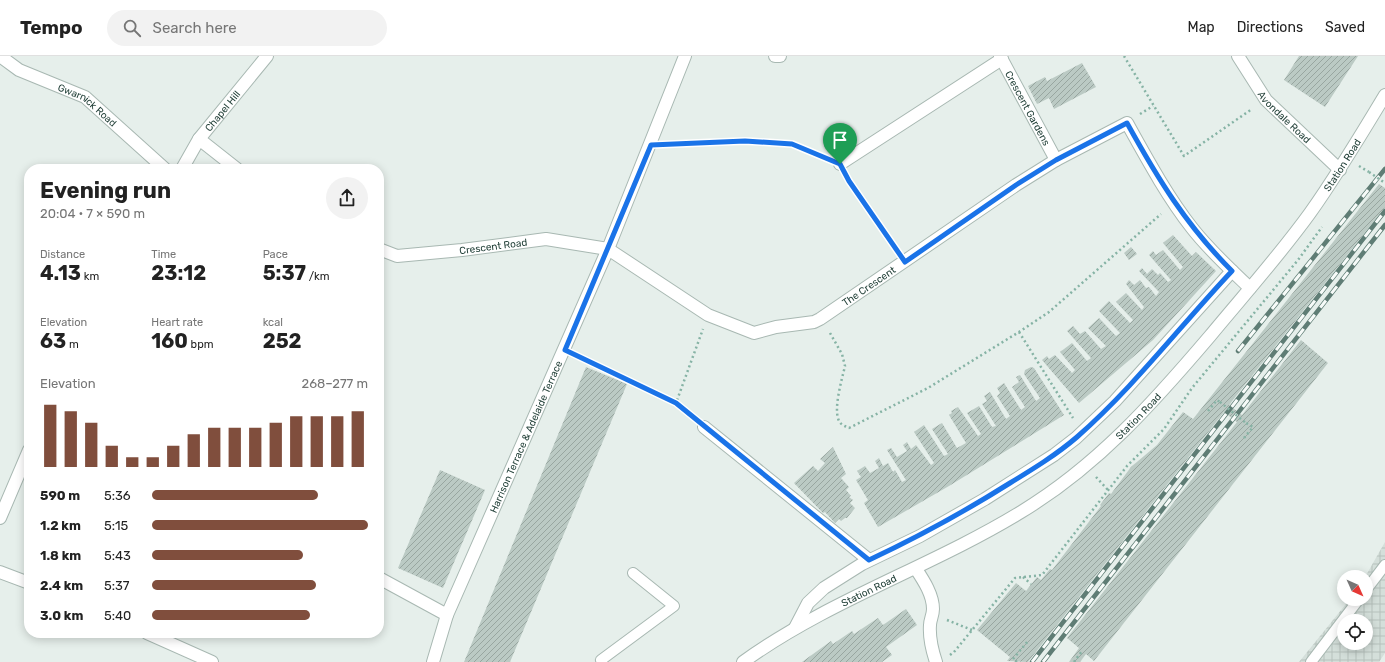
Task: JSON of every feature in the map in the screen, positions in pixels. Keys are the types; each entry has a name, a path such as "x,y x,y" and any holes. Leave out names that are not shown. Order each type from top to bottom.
{"street":[{"name":"Gwarnick Road","path":"0,56 19,70 85,97 159,164"},
{"name":"Chapel Hill","path":"185,164 199,139 267,56"},
{"name":"Harrison Terrace & Adelaide Terrace","path":"432,662 447,615 565,350 651,145 685,56"},
{"path":"775,56 780,56"},
{"name":"Avondale Road","path":"1238,56 1266,100 1340,170"},
{"path":"840,164 1001,58"},
{"name":"Crescent Gardens","path":"1001,58 1056,160"},
{"name":"Station Road","path":"743,662 796,628 879,585 916,569 953,550 1021,512 1087,466 1161,394 1250,288 1308,215 1340,170 1385,95"},
{"name":"The Crescent","path":"608,249 708,315 754,333 776,327 814,322 905,262 1016,185 1056,160 1127,123 1174,203 1192,228 1250,288"},
{"path":"199,139 231,164"},
{"name":"Crescent Road","path":"384,251 397,256 462,250 546,239 608,249"},
{"path":"796,628 813,597 824,588 869,560 920,536 985,499 1054,455 1116,402 1232,271"},
{"path":"704,427 869,560"},
{"path":"0,518 4,495 24,459"},
{"path":"916,569 926,584 932,601 933,609 930,635 933,655 936,662"},
{"path":"0,572 24,581"},
{"path":"384,581 447,615"},
{"path":"158,638 212,662"}],"lane":[{"path":"1373,581 1385,565"},
{"path":"602,662 601,660 674,606 633,573"},
{"path":"1311,662 1354,606"}],"path":[{"path":"1124,56 1184,156 1266,100"},
{"path":"651,145 745,141 792,144 840,164 849,181 905,262"},
{"path":"1362,167 1385,183"},
{"path":"820,319 840,348 844,358 845,366 836,412 839,421 849,428 928,388 1049,312 1174,203"},
{"path":"676,403 708,315"},
{"path":"1019,332 1082,432"},
{"path":"565,350 676,403 704,427"},
{"path":"1208,411 1217,400 1220,402 1252,428 1244,438"},
{"path":"1023,577 1032,584"},
{"path":"936,662 954,652 972,630"},
{"path":"1017,662 1013,659 1028,641"},
{"path":"1074,662 1082,651"}],"shaded area":[{"path":"1385,542 1385,653 1379,662 1299,662 1337,615 1337,650 1373,650 1373,614 1338,614 1344,606 1373,606 1373,570 1369,570"}],"building":[{"path":"1299,56 1358,56 1325,107 1284,80"},
{"path":"1082,63 1096,87 1054,109 1049,98 1037,104 1028,86 1045,77 1047,81"},
{"path":"1379,184 1385,188 1385,207 1229,405 1242,415 1301,340 1328,363 1094,661 1086,654 1080,662 1069,662 1079,648 1067,638 1237,422 1224,412 1028,662 1007,661 1010,657 977,630 1016,583 1026,591 1037,577 1041,580 1050,569 1052,570 1101,506 1100,505 1109,493 1111,494 1131,467 1157,445 1183,412 1193,419"},
{"path":"1173,235 1192,256 1196,252 1216,271 1153,340 1079,403 1042,360 1047,356 1049,359 1055,355 1072,373 1075,370 1060,352 1072,343 1087,361 1091,358 1067,331 1073,326 1080,334 1085,331 1101,349 1106,346 1088,328 1099,318 1116,336 1120,333 1099,311 1109,301 1130,323 1133,320 1116,302 1126,293 1142,310 1144,307 1126,284 1129,280 1134,285 1140,280 1146,288 1149,287 1156,296 1159,292 1139,271 1142,268 1147,274 1152,269 1158,275 1160,273 1168,282 1171,280 1149,255 1153,251 1156,255 1163,250 1180,270 1183,267 1163,243"},
{"path":"1131,247 1137,254 1129,260 1124,253"},
{"path":"586,367 627,384 510,662 464,662"},
{"path":"1031,367 1034,368 1064,415 949,486 878,527 864,503 868,500 856,480 861,477 857,471 865,466 870,473 879,468 875,461 879,458 883,466 888,463 893,472 895,470 902,482 906,480 887,450 891,448 897,457 907,451 903,445 907,442 911,449 916,445 931,465 934,463 914,432 924,425 944,456 948,454 932,429 942,423 957,448 966,443 949,415 952,413 951,411 958,407 978,436 981,434 967,413 979,406 992,427 996,426 982,404 987,401 984,396 990,392 1006,419 1010,416 997,396 1000,393 997,388 1004,383 1021,410 1025,407 1012,387 1019,382 1016,377 1020,375 1036,401 1040,398 1024,374 1025,370"},
{"path":"833,447 846,474 841,478 849,487 846,490 851,496 849,497 853,500 850,503 855,508 847,518 841,521 839,519 835,523 825,512 823,513 794,483 813,466 818,471 825,463 820,459"},
{"path":"440,470 485,490 443,588 398,568"},
{"path":"906,609 917,625 886,647 892,655 882,662 802,662 831,641 833,644 852,631 854,634 878,618 883,625"}],"railway":[{"path":"1238,351 1385,169"},
{"path":"1032,662 1385,211"},
{"path":"1043,662 1385,225"}],"route":[{"path":"1127,123 1146,158 1174,203 1211,251 1232,271 1116,402 1076,438 1054,455 985,499 920,536 869,560 676,403 565,350 651,145 745,141 792,144 840,164 849,181 905,262 1016,185 1056,160 1127,123"}]}
